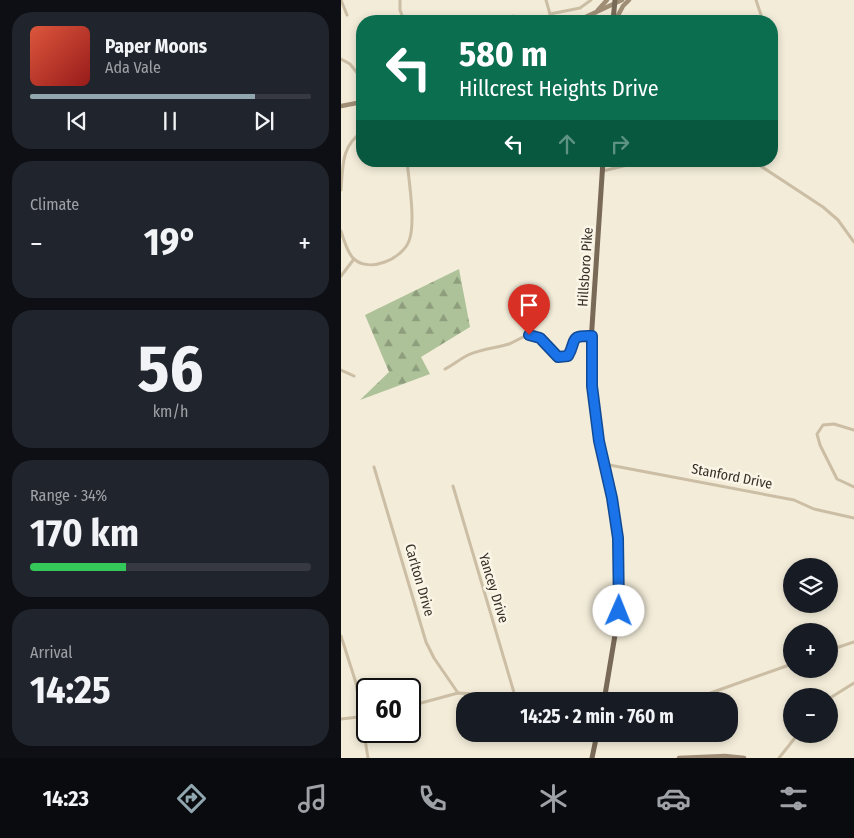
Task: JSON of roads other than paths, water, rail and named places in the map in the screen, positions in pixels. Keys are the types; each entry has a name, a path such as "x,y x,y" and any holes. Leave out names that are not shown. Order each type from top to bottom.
{"main road":[{"path":"595,13 607,0"},
{"path":"591,15 621,0"},
{"path":"618,15 629,0"},
{"path":"614,15 615,2"},
{"path":"341,106 356,103"},
{"name":"Hillsboro Pike","path":"603,167 592,336 592,386 603,464 616,519 620,572 619,611 606,692"},
{"path":"592,758 595,742"},
{"path":"679,758 725,756 743,758"}],"street":[{"path":"341,0 347,15"},
{"path":"400,0 402,15"},
{"path":"546,0 550,14 580,8 591,0"},
{"path":"757,0 761,15"},
{"path":"341,60 350,64 356,72"},
{"path":"341,190 343,157 351,140 356,136"},
{"path":"341,231 345,244 354,259 365,264 377,264 397,256 409,242 412,225 407,167"},
{"path":"603,171 619,167"},
{"path":"762,167 823,206 854,242"},
{"path":"341,276 354,259"},
{"path":"445,369 469,355 510,343 529,335 540,338 558,357 563,358 568,356 575,338 580,335 592,336"},
{"path":"341,370 354,376"},
{"path":"854,430 834,424 823,425 817,434 819,445 837,478 854,487"},
{"name":"Stanford Drive","path":"603,464 794,500 814,509 852,518"},
{"name":"Carlton Drive","path":"374,467 426,642 434,658 458,692"},
{"name":"Yancey Drive","path":"453,486 514,692"},
{"path":"852,518 854,524"},
{"path":"341,636 356,683"},
{"path":"838,647 854,642"},
{"path":"713,692 783,667"},
{"path":"838,693 854,683"},
{"path":"421,703 456,693"},
{"path":"341,719 356,718"},
{"path":"365,743 368,758"},
{"path":"779,758 791,743"}]}
